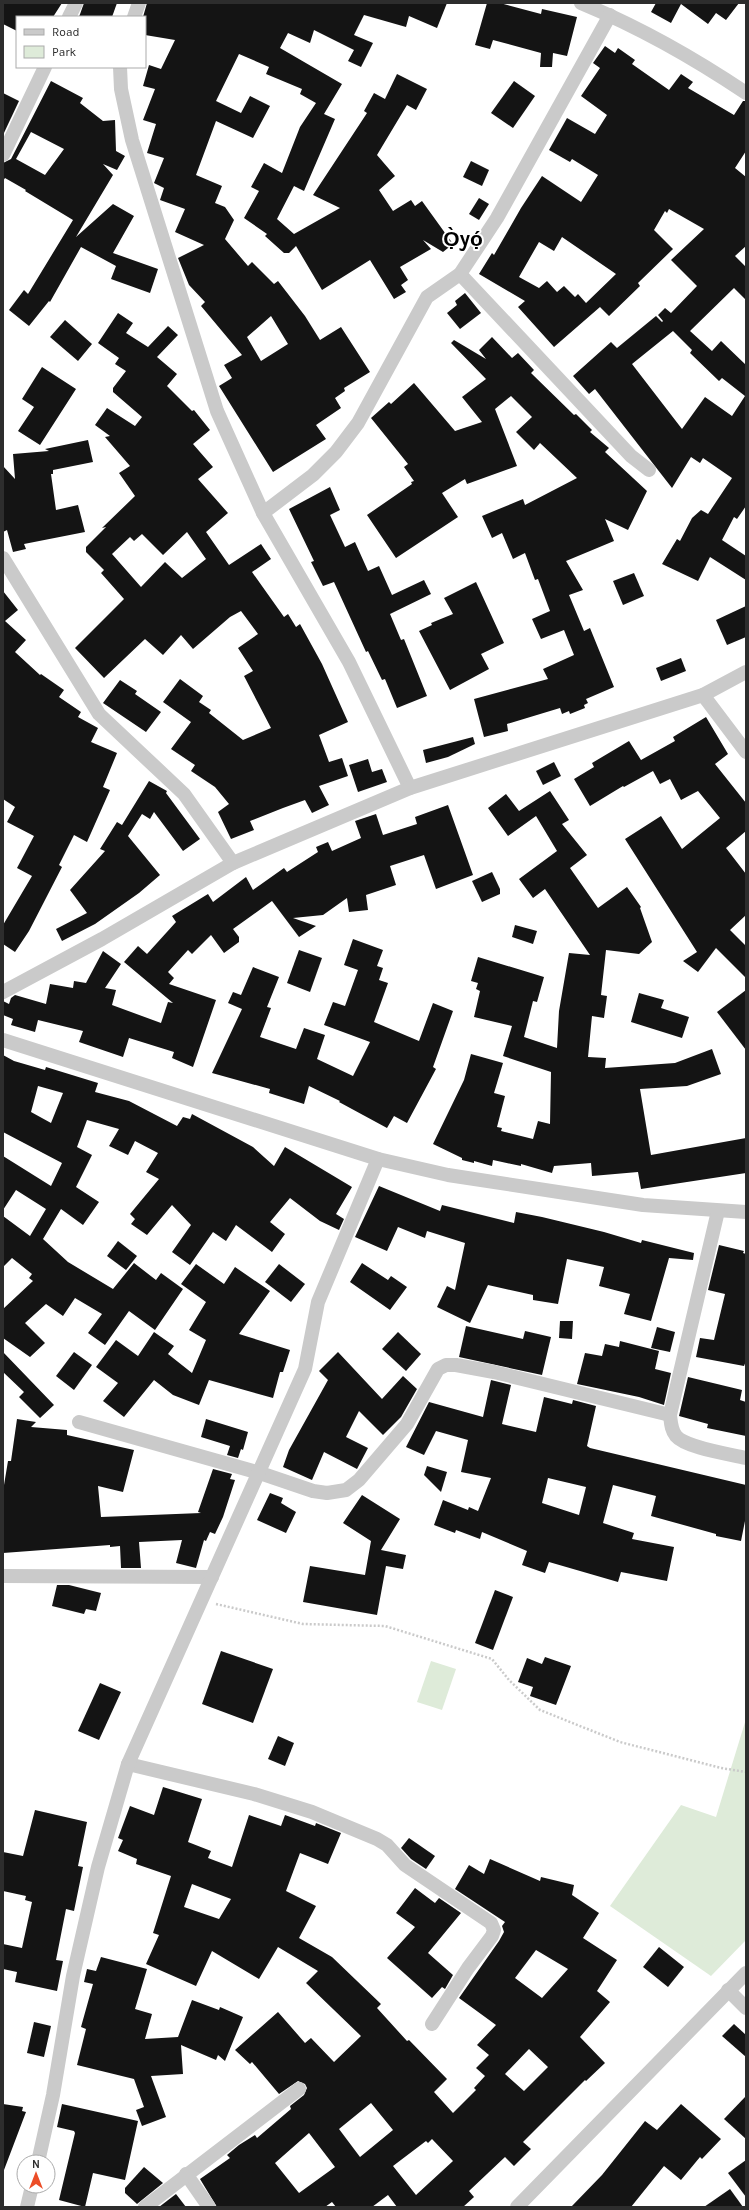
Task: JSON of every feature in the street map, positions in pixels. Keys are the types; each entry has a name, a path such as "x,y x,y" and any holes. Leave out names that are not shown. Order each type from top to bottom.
{"street":[{"path":"70,16 76,3"},
{"path":"134,16 139,3"},
{"path":"581,3 610,15 663,42 746,93"},
{"path":"263,513 313,475 336,452 358,423 427,297 460,274 497,218 610,15"},
{"path":"3,155 45,68"},
{"path":"120,68 121,89 132,140 217,411 263,513 349,662 410,788"},
{"path":"460,274 631,456 649,470"},
{"path":"3,558 100,714 184,794 233,863"},
{"path":"3,992 102,939 233,863 410,788 703,695 746,672"},
{"path":"703,695 746,752"},
{"path":"3,1040 378,1159 448,1175 642,1205 746,1212"},
{"path":"40,2154 53,2095 74,1976 98,1867 128,1764 260,1473 305,1369 318,1302 378,1159"},
{"path":"718,1211 670,1416 671,1429 677,1437 685,1443 746,1458"},
{"path":"79,1422 260,1473 313,1491 327,1493 346,1490 359,1480 407,1424 438,1369 446,1365 494,1372 670,1416"},
{"path":"3,1576 212,1577"},
{"path":"128,1764 254,1794 312,1812 377,1839 386,1845 405,1865 491,1923 494,1930 492,1936 468,1968 432,2024"},
{"path":"517,2207 746,1972"},
{"path":"728,1990 746,2008"},
{"path":"144,2207 299,2089"},
{"path":"186,2174 209,2207"},
{"path":"27,2207 30,2194"}],"path":[{"path":"202,1601 303,1624 386,1626 492,1659 509,1680 540,1710 620,1742 721,1768 746,1772"}],"green space":[{"path":"431,1661 456,1669 442,1710 417,1702"},
{"path":"746,1719 746,1940 711,1976 610,1906 681,1805 716,1817"}],"building":[{"path":"3,3 62,3 54,16 16,16 16,30 3,24"},
{"path":"84,3 117,3 112,16 79,16"},
{"path":"147,3 447,3 437,28 409,16 406,27 364,15 354,35 373,43 361,67 348,61 354,50 314,30 310,43 288,33 280,48 342,84 324,114 335,119 304,191 294,186 277,219 294,234 340,208 313,195 367,113 364,111 374,93 385,99 397,74 427,89 416,110 407,105 377,155 395,176 379,190 393,211 411,200 415,206 422,201 453,244 443,252 423,240 431,249 400,267 408,280 401,285 406,292 394,299 370,260 322,290 296,246 289,253 284,253 265,236 267,234 244,218 259,191 251,187 264,163 282,173 300,127 316,103 300,94 302,89 266,74 269,67 239,54 216,101 241,113 250,96 270,106 253,138 216,121 196,175 222,186 215,203 225,207 234,220 225,239 248,266 252,262 274,284 278,281 305,316 320,340 341,327 370,372 344,388 345,391 335,398 341,408 316,425 326,439 273,472 219,386 232,378 224,365 242,355 201,306 205,302 189,285 178,258 204,245 175,232 185,209 160,200 164,188 154,183 164,158 147,153 156,124 143,120 155,89 143,86 149,65 161,69 175,40 146,35 146,16 143,16","holes":["271,316 288,344 261,361 247,337"]},
{"path":"487,3 500,3 541,14 542,9 577,17 567,56 553,53 552,67 540,67 541,53 493,40 490,49 475,45"},
{"path":"656,3 739,3 726,20 716,13 708,24 681,4 671,23 651,12"},
{"path":"605,46 615,53 618,48 635,60 632,64 669,90 681,74 693,82 688,88 734,115 743,101 746,101 746,151 735,168 746,177 746,246 735,256 746,267 746,300 734,288 690,331 712,351 721,341 746,365 746,506 737,519 734,517 722,540 746,556 746,580 710,557 698,581 662,564 677,539 680,541 692,518 701,510 708,514 732,478 703,458 700,463 691,457 672,488 595,389 589,394 573,376 611,342 617,348 656,316 662,322 663,321 658,315 665,308 671,313 697,286 671,260 704,229 669,209 667,213 665,211 654,230 673,249 638,283 640,286 609,316 600,307 554,347 518,307 525,301 479,274 492,253 494,255 521,208 542,176 581,202 598,175 572,159 570,162 549,150 567,118 595,134 607,115 581,96 600,68 593,63","holes":["562,237 616,274 586,303 578,294 575,297 564,286 557,292 547,281 539,288 519,277 539,242 554,251","673,331 692,350 690,353 719,381 722,378 745,396 732,416 705,397 682,429 632,364"]},
{"path":"51,81 83,98 80,103 103,121 115,120 116,151 125,156 117,170 103,164 113,175 76,237 113,204 134,216 113,253 158,269 150,293 111,279 116,266 81,247 50,302 49,301 29,326 9,310 24,290 28,294 73,220 5,178 3,181 3,163 11,159","holes":["31,132 64,149 45,175 16,159"]},
{"path":"514,81 535,96 513,128 491,113"},
{"path":"3,93 19,101 3,135"},
{"path":"471,161 489,170 482,186 463,177"},
{"path":"479,198 489,204 479,220 469,214"},
{"path":"465,293 481,313 460,329 447,313 457,305 455,301"},
{"path":"118,313 133,323 126,333 148,347 168,326 178,335 157,357 177,374 167,386 192,411 194,410 210,430 193,444 213,467 198,479 228,513 206,532 229,565 261,544 271,559 252,572 284,617 288,614 296,627 300,624 322,664 348,722 319,735 329,762 342,758 348,776 319,786 329,805 312,813 305,800 250,821 254,830 231,839 218,812 229,804 215,787 191,771 195,765 171,749 191,722 163,702 180,679 203,696 199,702 211,710 209,713 243,740 271,728 244,676 253,671 238,648 258,634 241,611 230,617 193,649 181,635 163,655 145,639 104,678 75,648 124,599 101,573 104,570 86,552 86,547 106,527 102,528 135,496 119,473 130,466 105,437 110,436 95,425 107,408 135,426 142,417 113,392 113,388 126,371 115,364 119,358 98,343","holes":["187,532 206,559 182,578 165,562 141,587 112,554 130,537 134,541 142,534 163,555"]},
{"path":"65,320 92,344 78,361 50,337"},
{"path":"492,337 512,358 518,353 534,370 531,373 574,415 576,414 592,430 590,432 609,448 605,452 647,491 628,530 605,519 614,541 566,561 583,590 569,595 584,631 590,628 614,687 586,699 588,703 584,705 585,708 570,714 569,711 562,714 560,708 507,724 508,731 484,737 474,699 548,679 543,669 574,655 564,630 541,639 532,619 550,611 538,579 535,580 525,553 513,559 502,533 492,538 482,516 523,499 525,505 577,478 540,443 534,450 516,432 532,417 511,396 495,409 517,466 467,484 465,479 442,493 458,517 396,558 367,515 412,484 411,482 414,481 404,467 408,464 371,418 389,402 391,404 414,383 455,431 482,422 462,397 486,379 451,343 454,340 486,359 479,350"},
{"path":"42,367 76,389 40,445 18,431 34,407 22,399"},
{"path":"88,440 93,462 53,470 53,474 51,474 56,510 78,505 85,532 24,544 26,549 13,552 7,530 3,532 3,466 15,479 13,454 49,451 45,449"},
{"path":"330,487 340,510 330,515 345,547 355,542 368,571 379,566 392,595 424,580 431,594 390,614 401,640 404,639 427,696 397,708 385,679 382,680 368,651 366,652 334,582 323,586 311,562 314,561 289,509"},
{"path":"634,573 644,596 623,605 613,581"},
{"path":"476,582 504,643 481,654 489,669 450,690 419,631 432,625 431,623 453,614 444,598"},
{"path":"3,591 18,610 5,621 26,640 15,652 40,675 41,674 64,690 59,697 81,712 78,717 98,728 91,742 117,753 103,787 110,790 87,842 74,835 59,865 62,867 29,931 15,952 3,944 3,925 32,876 17,868 34,836 7,822 15,807 3,799"},
{"path":"746,606 746,637 727,645 716,620"},
{"path":"681,658 686,671 661,681 656,668"},
{"path":"120,680 137,691 135,694 161,712 146,732 103,703"},
{"path":"706,717 728,754 715,764 746,803 746,831 726,848 746,874 746,915 730,930 746,946 746,978 716,948 698,972 683,961 697,952 625,839 661,816 682,849 720,818 698,791 681,800 670,779 660,784 653,771 624,787 623,786 590,806 574,779 594,767 592,763 629,741 641,760 675,741 673,737"},
{"path":"473,737 475,744 448,757 426,763 423,750"},
{"path":"368,759 372,772 382,769 387,782 358,792 349,765"},
{"path":"554,762 561,776 543,785 536,771"},
{"path":"149,781 167,791 166,793 200,839 183,851 154,812 150,819 142,814 128,836 160,875 139,893 95,924 62,941 56,929 87,913 70,890 105,851 100,849 117,822 122,825"},
{"path":"550,791 569,820 562,824 587,855 570,868 598,908 627,887 641,907 640,908 652,942 639,954 606,950 601,995 607,996 604,1018 592,1016 588,1057 606,1058 605,1068 675,1063 712,1049 721,1074 687,1086 640,1089 651,1155 746,1138 746,1173 641,1189 638,1172 592,1176 591,1163 554,1166 552,1173 521,1164 521,1166 493,1160 492,1166 474,1161 474,1163 462,1160 462,1158 433,1144 464,1080 471,1054 503,1063 494,1093 505,1096 497,1127 502,1128 501,1131 533,1139 538,1121 550,1124 551,1072 503,1056 512,1026 474,1017 480,991 476,989 478,983 471,981 478,957 544,977 537,1002 533,1001 524,1037 557,1048 559,1011 569,953 590,955 545,889 533,898 519,879 557,851 536,816 508,836 488,808 506,794 519,811"},
{"path":"448,805 473,875 436,889 424,855 390,866 396,885 366,895 368,910 349,912 347,898 323,915 293,918 316,926 299,937 272,901 233,929 239,937 239,942 224,953 211,935 192,954 188,950 168,972 174,978 169,984 216,1000 193,1067 172,1058 174,1052 129,1038 123,1057 79,1042 83,1031 38,1020 35,1032 11,1025 13,1019 3,1015 3,1001 9,1004 11,998 15,995 46,1004 50,984 73,988 74,981 86,983 103,951 121,964 105,988 116,990 112,1005 161,1023 168,1002 173,1003 124,962 138,946 147,954 176,922 172,916 208,894 213,902 246,877 253,890 284,868 287,872 318,852 316,847 328,842 332,851 361,838 355,821 376,814 383,835 417,824 415,817"},
{"path":"492,872 500,889 500,894 482,902 472,881"},
{"path":"515,925 537,931 533,944 512,937"},
{"path":"353,939 383,950 377,966 383,968 379,980 388,983 374,1022 419,1041 433,1003 453,1011 433,1067 436,1069 407,1123 394,1116 387,1128 339,1102 340,1101 309,1086 304,1104 269,1093 270,1089 212,1073 242,1009 228,1003 233,992 241,995 253,967 279,977 267,1007 271,1008 260,1037 296,1049 304,1028 325,1035 317,1059 353,1076 370,1042 324,1025 333,1002 345,1006 358,970 344,965"},
{"path":"299,950 322,958 310,992 287,983"},
{"path":"746,990 746,1050 717,1012"},
{"path":"639,993 664,1000 661,1008 689,1017 682,1038 631,1022"},
{"path":"3,1055 14,1061 45,1070 46,1067 98,1083 95,1092 129,1101 177,1126 183,1117 190,1119 192,1114 253,1147 274,1166 285,1147 352,1187 336,1214 344,1219 339,1230 320,1221 290,1198 270,1222 285,1234 272,1252 236,1225 226,1241 213,1232 190,1265 172,1252 191,1225 172,1205 147,1235 131,1224 135,1219 130,1214 159,1179 146,1172 158,1153 135,1141 128,1155 109,1146 119,1129 87,1120 77,1147 92,1155 76,1187 99,1202 83,1225 61,1209 43,1239 68,1262 113,1289 134,1263 156,1280 161,1273 183,1289 155,1330 129,1311 105,1345 88,1333 102,1314 75,1298 63,1316 46,1304 25,1323 45,1343 30,1357 3,1338 3,1309 33,1281 29,1278 32,1274 12,1258 3,1267 3,1216 30,1236 46,1209 16,1190 3,1210 3,1156 51,1186 62,1163 3,1132","holes":["38,1086 63,1093 51,1123 31,1112"]},
{"path":"379,1186 440,1211 442,1205 514,1223 516,1212 542,1217 604,1232 641,1243 642,1240 694,1253 693,1260 669,1258 651,1321 624,1314 630,1294 599,1286 604,1267 567,1259 558,1304 533,1300 533,1295 488,1285 470,1323 437,1307 447,1286 455,1290 465,1243 427,1231 425,1238 398,1227 387,1251 355,1237"},
{"path":"118,1241 137,1256 126,1270 107,1256"},
{"path":"719,1245 744,1251 743,1253 746,1254 746,1361 744,1366 696,1357 700,1338 714,1340 725,1294 708,1290"},
{"path":"362,1263 388,1280 391,1276 407,1287 390,1310 350,1282"},
{"path":"196,1264 224,1284 235,1267 270,1291 239,1334 290,1350 283,1372 280,1372 273,1398 209,1380 199,1405 173,1395 154,1380 124,1417 103,1401 118,1383 96,1367 116,1340 138,1356 154,1332 174,1346 168,1354 192,1373 206,1340 189,1330 206,1302 181,1284"},
{"path":"279,1264 305,1284 291,1302 265,1282"},
{"path":"560,1321 573,1321 572,1339 559,1338"},
{"path":"466,1326 523,1339 525,1331 551,1337 542,1375 459,1357"},
{"path":"657,1327 675,1332 670,1352 651,1348"},
{"path":"398,1332 421,1354 406,1371 382,1349"},
{"path":"620,1341 659,1351 655,1369 671,1373 664,1405 639,1397 577,1384 585,1353 602,1356 605,1344 619,1347"},
{"path":"3,1352 54,1405 40,1418 19,1397 24,1392 3,1372"},
{"path":"74,1352 92,1365 74,1390 56,1376"},
{"path":"338,1352 382,1399 403,1376 417,1389 401,1417 383,1435 359,1411 346,1437 368,1448 357,1469 324,1452 312,1480 283,1467 289,1450 328,1380 319,1371"},
{"path":"688,1377 742,1390 740,1400 746,1402 746,1436 707,1428 708,1424 679,1416"},
{"path":"491,1380 511,1385 502,1424 536,1432 544,1397 572,1404 573,1400 596,1406 587,1446 590,1448 746,1485 746,1516 741,1541 716,1536 716,1534 651,1516 656,1496 613,1485 603,1523 634,1533 632,1539 674,1547 667,1581 621,1572 618,1582 549,1562 545,1573 522,1565 527,1551 482,1532 480,1539 456,1530 455,1533 434,1525 443,1500 468,1510 469,1507 478,1511 491,1478 461,1472 468,1440 436,1431 424,1455 406,1447 429,1402 483,1417","holes":["548,1478 586,1487 579,1515 542,1503"]},
{"path":"17,1419 36,1422 31,1427 67,1430 67,1435 134,1450 123,1492 98,1486 101,1517 201,1513 198,1512 213,1469 232,1474 230,1479 235,1480 223,1517 215,1534 210,1532 206,1541 204,1540 196,1568 176,1563 182,1540 139,1542 141,1568 121,1568 120,1546 110,1547 110,1545 3,1553 3,1491 8,1461 11,1461"},
{"path":"206,1419 248,1432 243,1450 241,1449 238,1458 227,1455 230,1446 201,1437"},
{"path":"427,1466 447,1472 441,1492 424,1475"},
{"path":"270,1493 283,1498 281,1503 296,1512 286,1533 257,1520"},
{"path":"362,1495 400,1519 381,1550 406,1555 403,1569 386,1566 377,1615 303,1602 310,1566 365,1575 371,1541 343,1523"},
{"path":"57,1585 69,1585 101,1593 96,1611 86,1609 84,1614 52,1606"},
{"path":"495,1590 513,1597 493,1650 475,1643"},
{"path":"221,1651 273,1669 253,1723 202,1704"},
{"path":"545,1657 571,1666 556,1705 530,1696 533,1687 518,1682 527,1658 542,1664"},
{"path":"100,1683 121,1692 99,1740 78,1731"},
{"path":"278,1736 294,1743 285,1766 268,1759"},
{"path":"163,1787 202,1799 188,1842 211,1851 208,1858 232,1867 249,1815 281,1826 285,1815 315,1826 316,1823 341,1833 328,1864 300,1853 286,1891 316,1906 299,1938 332,1957 381,2004 377,2008 407,2041 409,2040 447,2079 434,2092 453,2113 476,2090 474,2088 485,2076 476,2068 489,2055 477,2045 496,2025 459,1998 499,1941 504,1932 502,1926 505,1922 455,1889 469,1865 484,1874 490,1859 540,1881 541,1877 574,1885 572,1895 599,1913 583,1938 617,1960 597,1991 610,2002 580,2037 605,2063 586,2081 585,2080 523,2142 531,2149 514,2166 505,2157 469,2191 474,2197 463,2207 397,2207 388,2195 372,2207 336,2207 332,2202 325,2207 217,2207 200,2179 230,2158 227,2155 239,2145 255,2135 257,2138 291,2109 290,2106 304,2095 307,2088 305,2084 298,2081 279,2094 252,2062 250,2064 235,2050 278,2012 305,2043 311,2038 334,2062 361,2036 306,1983 318,1971 278,1947 259,1979 212,1951 196,1986 146,1964 159,1935 153,1933 171,1876 136,1864 137,1859 118,1851 123,1840 118,1838 130,1806 154,1815","holes":["192,1884 231,1899 219,1919 184,1907","536,1950 568,1969 542,1998 515,1978","529,2049 548,2067 524,2091 505,2074","371,2103 393,2130 360,2157 339,2129","309,2133 335,2167 299,2193 275,2163","432,2139 453,2161 416,2195 393,2166 426,2141 428,2143"]},
{"path":"35,1810 87,1822 78,1866 83,1867 74,1911 66,1909 56,1960 63,1961 57,1991 15,1982 17,1972 3,1969 3,1944 22,1948 32,1902 25,1900 26,1896 3,1891 3,1852 23,1856"},
{"path":"409,1838 435,1856 426,1869 411,1859 401,1848"},
{"path":"415,1888 435,1903 439,1898 461,1913 428,1953 453,1975 445,1989 442,1987 432,1998 387,1958 415,1927 396,1913"},
{"path":"659,1947 684,1967 668,1987 643,1967"},
{"path":"101,1957 147,1969 135,2009 152,2014 145,2039 178,2037 192,2000 219,2010 220,2007 243,2017 225,2061 218,2055 216,2060 181,2045 183,2074 151,2076 166,2117 142,2126 136,2110 144,2107 134,2079 77,2065 86,2029 81,2027 93,1984 84,1982 87,1969 96,1971"},
{"path":"34,2022 51,2026 44,2057 27,2053"},
{"path":"734,2024 746,2035 746,2057 722,2036"},
{"path":"746,2096 746,2139 724,2119"},
{"path":"3,2104 23,2107 22,2111 26,2112 4,2170"},
{"path":"62,2104 138,2121 125,2180 93,2173 85,2207 59,2200 75,2133 74,2131 57,2127"},
{"path":"681,2104 721,2139 702,2159 700,2157 681,2180 664,2166 631,2207 571,2207 602,2175 645,2121 657,2130"},
{"path":"746,2160 746,2197 728,2173"},
{"path":"144,2167 163,2183 137,2204 125,2193 125,2188"},
{"path":"730,2189 743,2207 704,2207"},
{"path":"176,2194 186,2207 159,2207"}],"district":[{"name":"Ọ̀yọ́","path":"463,239"}]}
